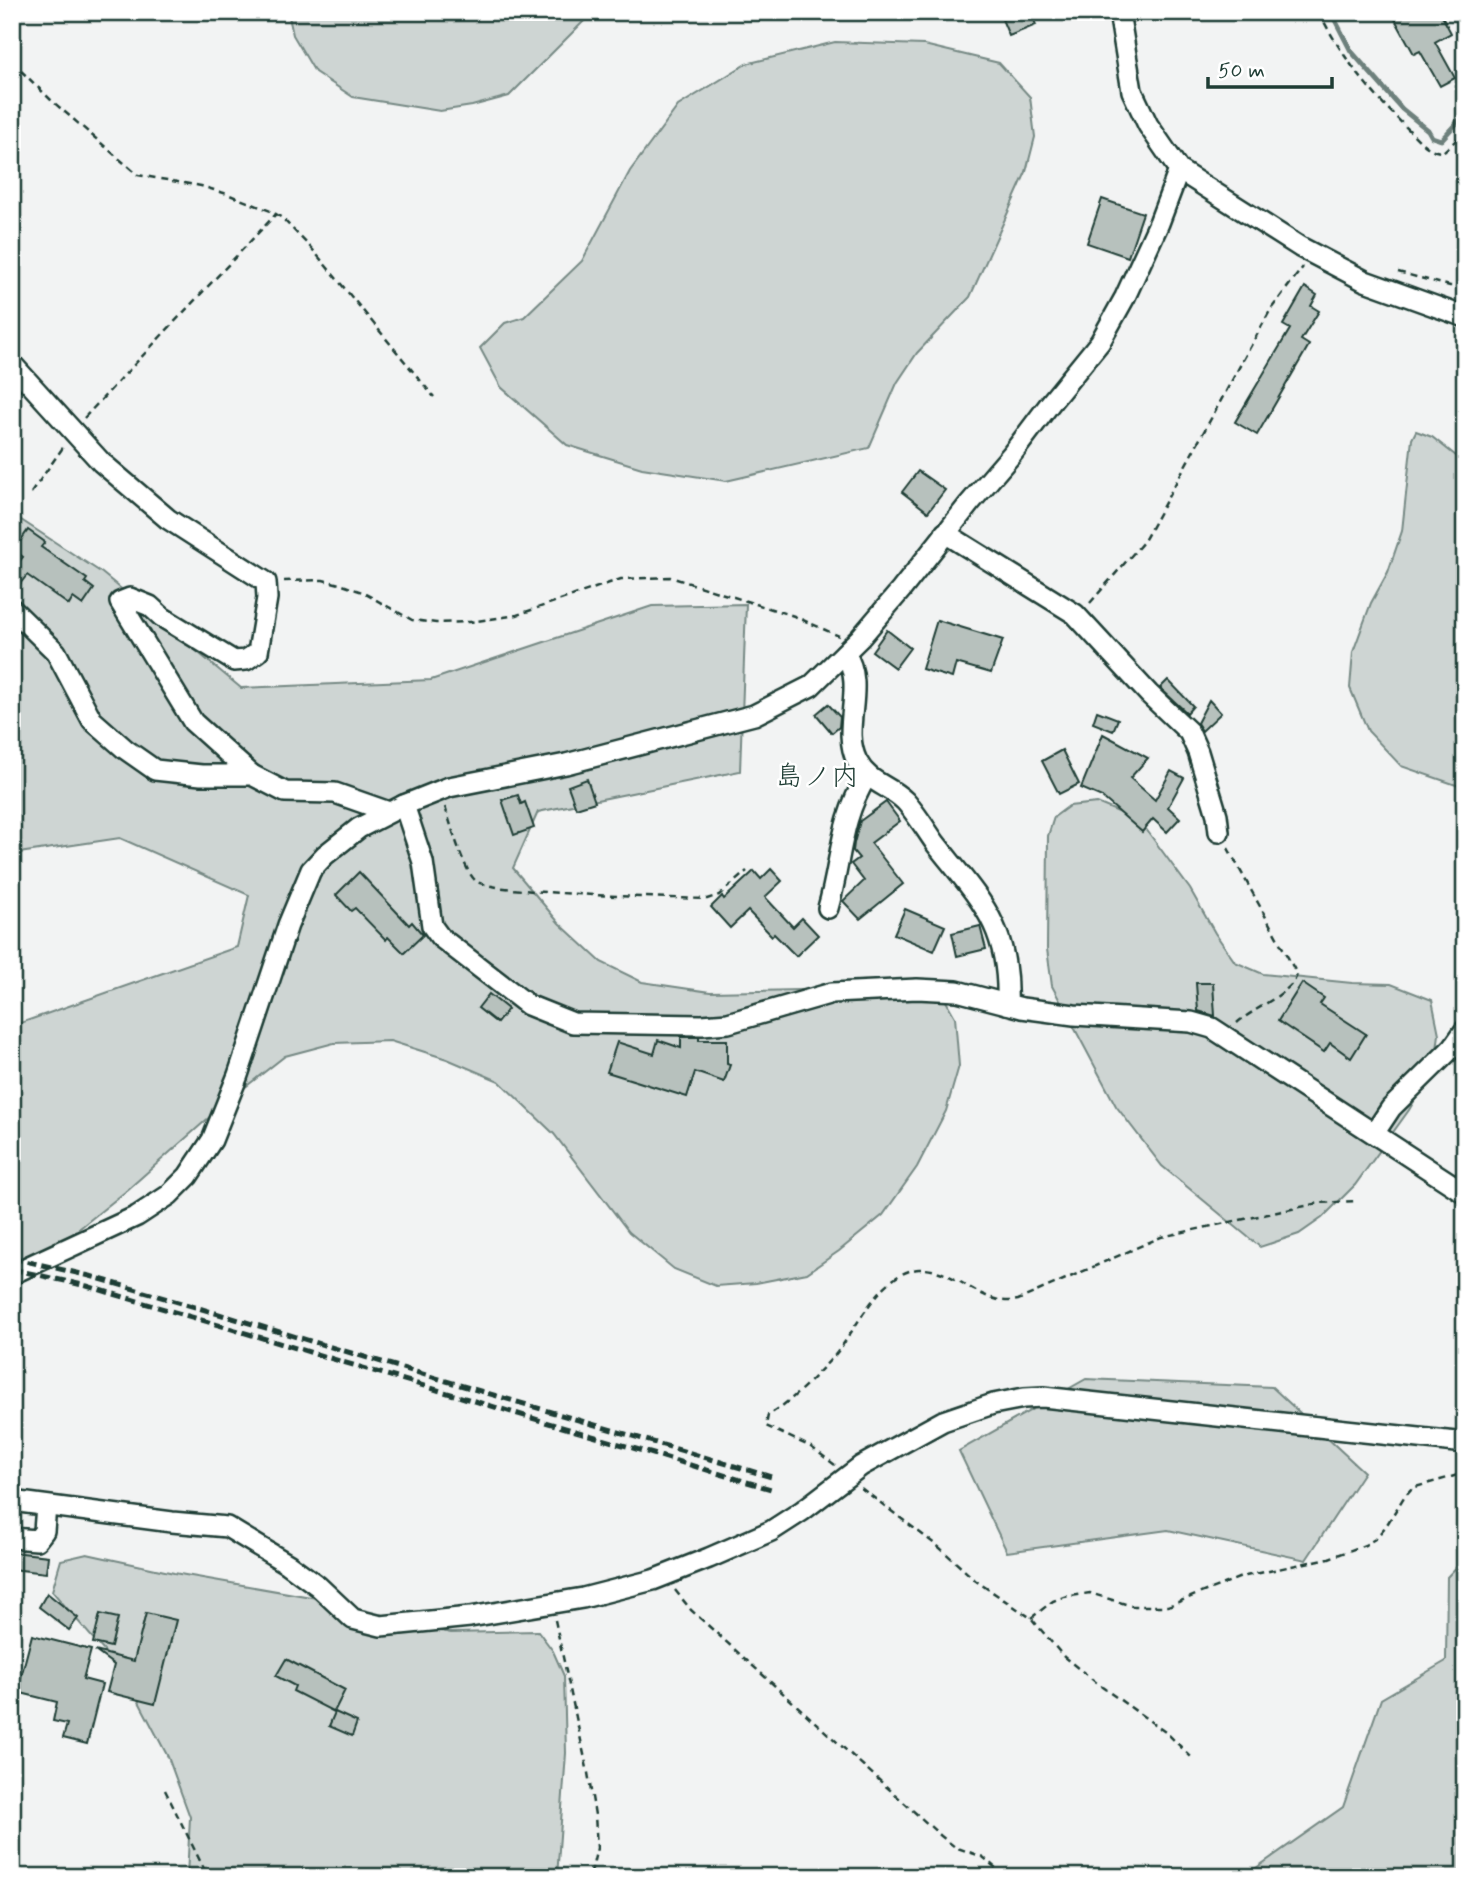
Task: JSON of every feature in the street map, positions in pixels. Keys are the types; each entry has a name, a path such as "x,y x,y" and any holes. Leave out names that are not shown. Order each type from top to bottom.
{"street":[{"path":"1119,12 1132,91 1148,125 1179,170 1315,254 1365,281 1465,317"},
{"path":"12,1274 137,1216 169,1195 188,1176 212,1140 233,1088 288,925 312,870 359,828 396,808 439,790 579,761 754,715 811,686 849,649 901,590 1100,342 1154,235 1179,170"},
{"path":"12,364 101,462 168,519 266,582 268,598 258,652 246,660 234,661 162,617 150,606 130,598 120,602 193,722 252,775 285,792 335,793 396,808 423,862 432,926 440,937 528,1005 573,1023 702,1025 728,1023 832,993 917,989 957,991 1007,1004 1074,1015 1191,1022 1212,1028 1465,1193"},
{"path":"945,533 1075,614 1149,694 1189,732 1198,752 1217,815 1219,832"},
{"path":"12,609 56,652 92,720 125,749 155,770 201,775 252,775"},
{"path":"849,649 855,675 851,734 853,753 867,776 905,801 979,898 1004,948 1008,975 1007,1004"},
{"path":"828,908 839,865 846,817 854,796 867,776"},
{"path":"1374,1132 1391,1108 1453,1047 1465,1030"},
{"path":"12,1501 227,1527 288,1564 318,1586 353,1619 381,1626 470,1617 583,1598 666,1575 771,1531 861,1466 943,1421 993,1404 1024,1398 1044,1397 1465,1443"},
{"path":"12,1538 37,1540 44,1531 46,1506"}],"path":[{"path":"1320,12 1335,44 1359,78 1424,144 1434,152 1443,152 1465,132"},
{"path":"12,62 51,100 138,175 214,190 256,204 276,214 313,250 434,397"},
{"path":"83,419 276,214"},
{"path":"1075,614 1105,587 1144,541 1271,309 1315,254"},
{"path":"31,493 67,440"},
{"path":"266,582 323,580 340,584 362,592 412,620 436,623 470,622 517,615 621,579 670,577 794,616 846,639 849,649"},
{"path":"439,790 462,857 476,881 485,885 516,890 707,899 719,895 747,871"},
{"path":"1219,832 1297,974 1291,987 1247,1014 1225,1037"},
{"path":"1031,1618 1053,1601 1090,1593 1132,1606 1168,1606 1241,1577 1329,1558 1366,1545 1375,1539 1412,1489 1465,1474"},
{"path":"666,1575 679,1597 691,1610 941,1836 954,1847 983,1857 1006,1877"},
{"path":"551,1603 595,1815 597,1848 590,1877"},
{"path":"165,1790 208,1877"}],"shaded area":[{"path":"288,12 593,12 509,96 440,111 353,97 315,72 293,35"},
{"path":"835,42 924,45 999,63 1030,97 1035,137 1026,172 970,297 917,353 897,383 869,448 726,481 642,468 567,445 501,387 480,348 505,323 524,317 582,261 630,171 678,106 746,64"},
{"path":"1416,431 1432,437 1465,463 1465,788 1401,766 1368,731 1350,688 1353,652 1371,603 1388,572 1402,531 1412,439"},
{"path":"12,514 102,573 241,688 431,680 652,606 746,604 740,771 538,812 513,868 559,923 601,962 642,982 710,992 938,987 955,1017 959,1066 946,1111 917,1167 883,1215 807,1273 756,1283 716,1286 674,1269 629,1232 554,1134 499,1081 447,1059 390,1041 334,1043 285,1056 230,1099 125,1192 70,1236 19,1263 12,1263 12,1026 237,947 249,895 120,838 12,854"},
{"path":"1097,803 1140,821 1190,889 1235,962 1263,974 1391,984 1432,1000 1439,1034 1435,1066 1409,1110 1355,1185 1322,1218 1299,1234 1260,1247 1162,1166 1116,1106 1052,986 1047,949 1048,836 1054,817 1069,806"},
{"path":"1086,1379 1272,1387 1364,1472 1306,1560 1168,1530 1007,1552 959,1451"},
{"path":"87,1554 174,1573 328,1600 384,1619 451,1633 538,1631 553,1651 564,1676 566,1753 557,1877 187,1877 190,1817 168,1757 136,1696 104,1651 52,1591 61,1560"},
{"path":"1465,1558 1465,1877 1247,1877 1246,1875 1343,1807 1381,1699 1446,1661 1447,1577"}],"building":[{"path":"999,12 1031,12 1036,25 1009,36"},
{"path":"1391,12 1440,12 1451,33 1435,42 1455,78 1440,86 1420,51 1414,54"},
{"path":"1102,199 1143,213 1128,257 1087,243"},
{"path":"1305,287 1317,295 1311,306 1319,311 1301,340 1309,345 1257,435 1235,422 1290,329 1283,325"},
{"path":"918,471 945,490 928,512 902,492"},
{"path":"28,530 45,542 41,547 87,579 85,582 94,589 83,605 73,598 69,605 27,575 12,594 12,570 23,557 14,550"},
{"path":"937,620 1003,640 991,673 956,663 952,678 922,669"},
{"path":"887,630 910,648 895,668 872,651"},
{"path":"1168,680 1193,706 1187,713 1160,688"},
{"path":"1209,700 1221,713 1202,731 1197,723"},
{"path":"828,704 840,717 839,727 832,733 816,714"},
{"path":"1097,711 1118,719 1113,731 1093,723"},
{"path":"1103,734 1148,758 1130,778 1155,800 1171,771 1184,778 1168,807 1180,818 1167,832 1153,819 1142,832 1102,797 1081,788"},
{"path":"1062,750 1079,784 1059,794 1042,761"},
{"path":"587,779 595,802 576,808 568,786"},
{"path":"518,795 521,804 525,802 534,828 514,835 502,800"},
{"path":"886,802 900,821 871,843 903,884 860,919 843,901 864,881 851,864 859,858 853,851 854,843 860,821"},
{"path":"771,869 782,881 765,897 793,927 802,918 818,935 796,956 748,911 730,928 711,907 722,896 724,899 754,871 761,879"},
{"path":"359,872 409,925 412,922 423,935 404,953 388,937 386,940 355,908 351,911 336,895"},
{"path":"905,909 945,926 934,951 894,934"},
{"path":"980,926 986,949 957,956 952,933"},
{"path":"1196,983 1213,983 1215,1016 1198,1011"},
{"path":"1302,983 1324,998 1320,1004 1366,1034 1351,1058 1330,1043 1324,1052 1278,1021"},
{"path":"489,994 508,1009 497,1023 478,1008"},
{"path":"681,1037 727,1040 727,1064 730,1065 724,1082 695,1072 687,1097 607,1072 617,1042 654,1054 658,1040 681,1048"},
{"path":"13,1552 48,1556 46,1573 12,1569"},
{"path":"47,1593 78,1618 69,1630 39,1607"},
{"path":"146,1613 176,1620 155,1704 107,1692 114,1665 95,1651 134,1661"},
{"path":"100,1614 118,1618 111,1647 93,1643"},
{"path":"32,1635 91,1650 83,1679 102,1684 87,1744 63,1738 67,1724 53,1721 57,1702 17,1692"},
{"path":"286,1659 345,1690 334,1712 293,1691 295,1686 276,1676"},
{"path":"335,1712 357,1722 352,1736 329,1726"}],"waterway":[{"path":"1331,12 1351,51 1402,109 1428,130 1432,137 1441,140 1465,114"}],"railway":[{"path":"12,1258 90,1276 775,1478"},
{"path":"12,1269 87,1286 771,1489"}],"district":[{"name":"島ノ内","path":"817,777"}]}
